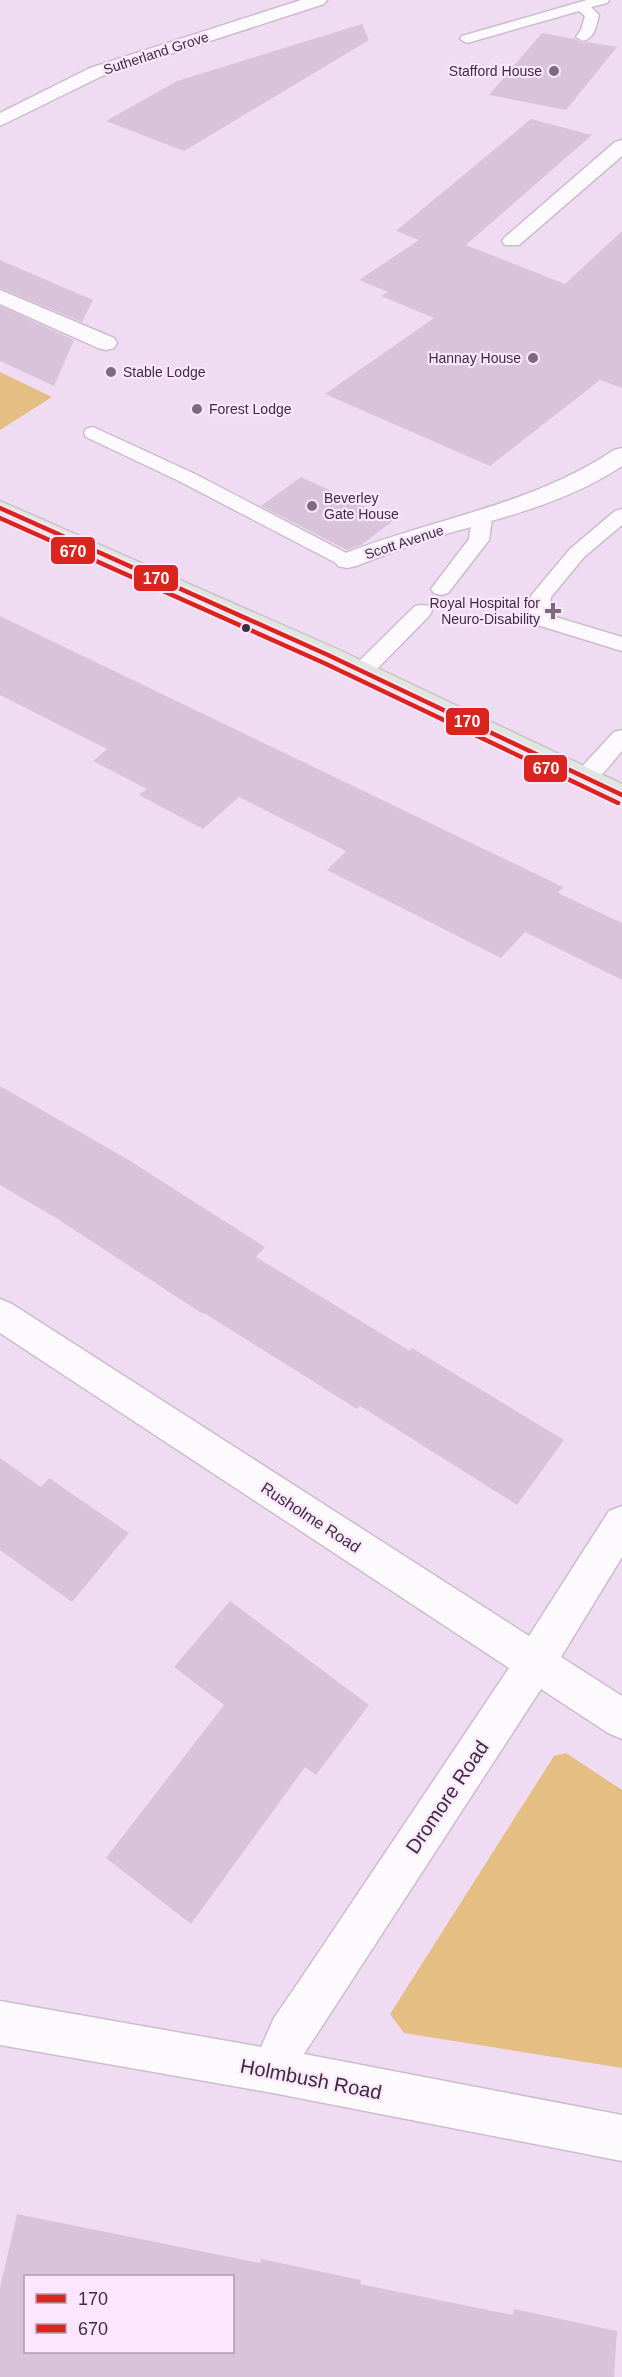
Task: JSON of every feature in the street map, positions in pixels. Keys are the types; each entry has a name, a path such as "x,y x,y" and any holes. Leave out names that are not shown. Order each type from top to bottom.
{"highway":[{"path":"1,509 147,572 362,671 622,795"}],"street":[{"name":"Sutherland Grove","path":"0,120 96,72 318,0"},
{"path":"512,241 622,146"},
{"path":"0,296 106,343"},
{"name":"Scott Avenue","path":"347,561 406,538 482,518 600,472 622,455"},
{"name":"Rusholme Road","path":"0,1314 622,1719"},
{"name":"Dromore Road","path":"273,2071 290,2034 535,1663 622,1523"},
{"name":"Holmbush Road","path":"0,2023 273,2071 622,2138"}],"lane":[{"path":"467,39 602,0"},
{"path":"581,6 592,15 588,31 583,37"},
{"name":"Scott Avenue","path":"93,433 186,477 347,561"},
{"path":"441,589 479,540 482,518"},
{"path":"619,518 577,553 541,596 538,618 622,644"},
{"path":"362,671 422,611"},
{"path":"584,778 622,737"}],"shaded area":[{"path":"0,372 52,397 0,430"},
{"path":"566,1753 622,1790 622,2068 404,2033 390,2014 554,1756"}],"building":[{"path":"362,24 369,40 184,151 106,121 177,81"},
{"name":"Stafford House","path":"542,33 575,39 582,43 617,47 566,110 489,95"},
{"path":"531,119 592,135 466,245 565,284 622,231 622,388 600,380 490,466 325,394 434,318 381,296 388,292 359,280 419,240 396,231"},
{"path":"0,260 93,300 82,322 0,288"},
{"path":"0,306 74,340 54,386 0,361"},
{"name":"Beverley Gate House","path":"301,477 394,520 361,545 347,550 261,506"},
{"path":"0,616 563,887 558,893 622,923 622,980 525,932 501,958 327,870 346,851 239,797 203,829 139,795 147,789 93,761 107,749 0,695"},
{"path":"0,1086 127,1159 265,1247 256,1257 410,1351 412,1348 564,1440 517,1505 360,1406 357,1409 203,1314 56,1218 0,1185"},
{"path":"0,1458 41,1487 49,1478 129,1533 72,1602 0,1550"},
{"path":"230,1601 369,1705 316,1775 305,1767 191,1924 106,1858 224,1705 174,1667"},
{"path":"17,2214 260,2263 261,2259 361,2280 360,2284 513,2315 514,2309 617,2331 614,2377 0,2377 0,2288"}],"transit line":[{"name":"170","path":"0,508 328,655 622,795"},
{"name":"670","path":"0,518 324,663 618,803"}],"place":[{"name":"Stafford House","path":"554,71"},
{"name":"Hannay House","path":"533,358"},
{"name":"Stable Lodge","path":"111,372"},
{"name":"Forest Lodge","path":"197,409"},
{"name":"Beverley Gate House","path":"312,506"},
{"name":"Royal Hospital for Neuro-Disability","path":"553,611"}]}
